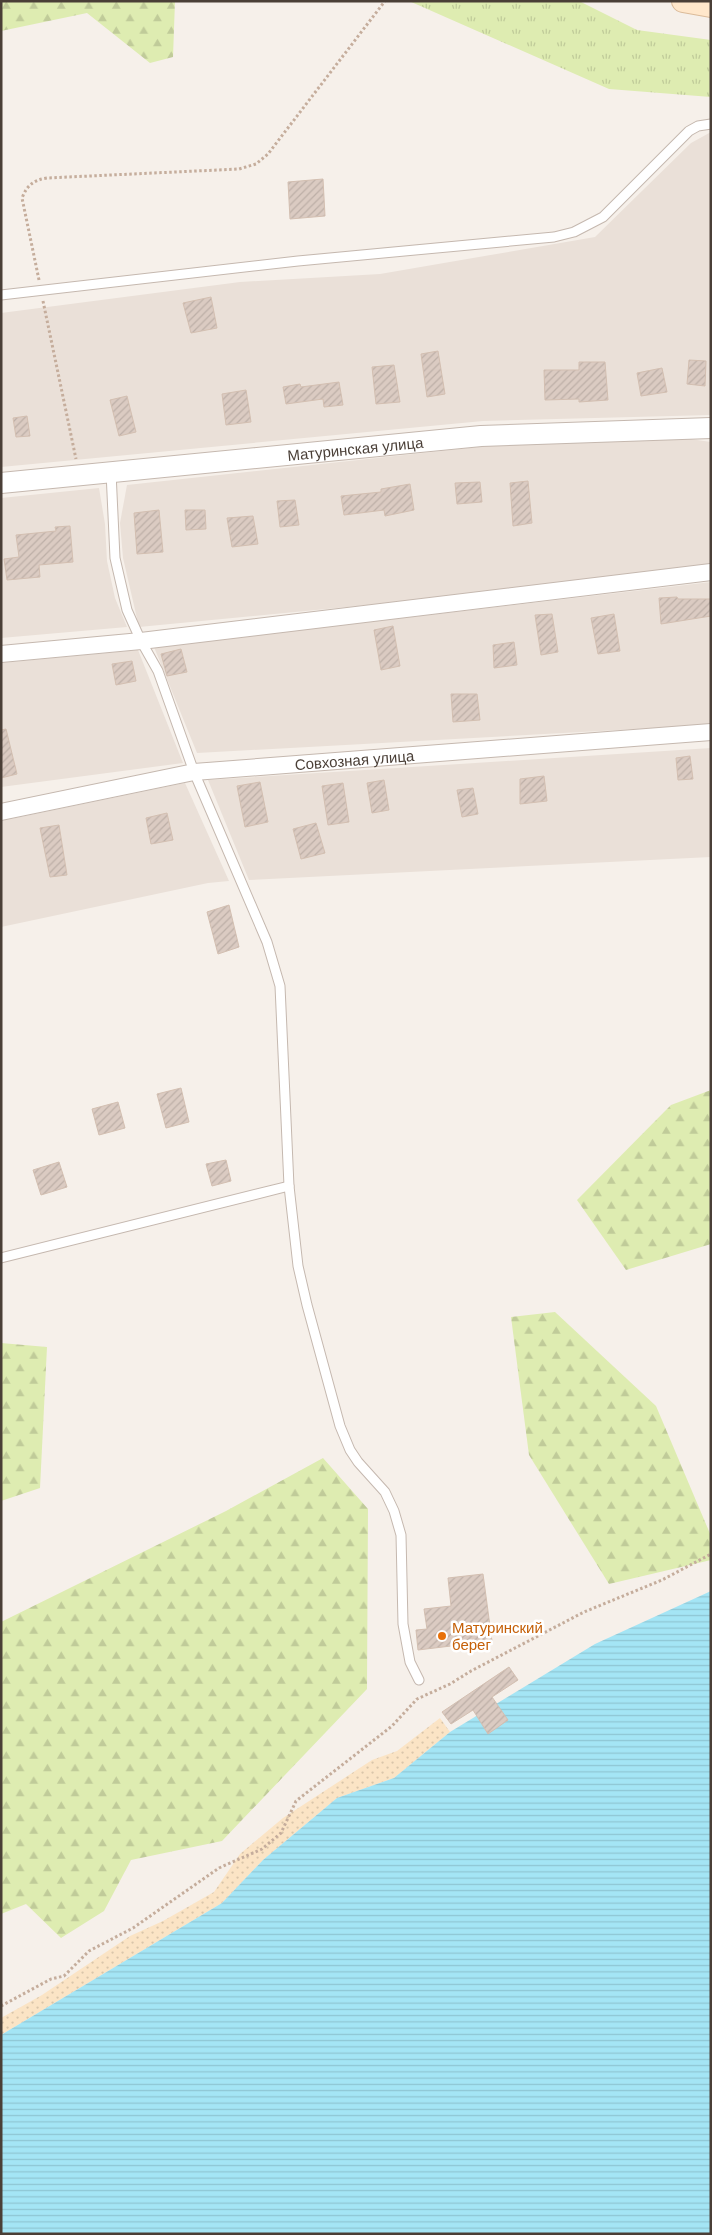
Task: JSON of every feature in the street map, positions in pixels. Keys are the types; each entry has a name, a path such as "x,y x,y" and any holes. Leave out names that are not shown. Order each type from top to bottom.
{"main road":[{"path":"683,1 711,6"}],"street":[{"name":"Матуринская улица","path":"1,483 481,436 711,428"},
{"path":"1,654 141,641 711,572"},
{"name":"Совхозная улица","path":"1,812 194,772 711,732"}],"lane":[{"path":"1,295 298,261 554,237 574,232 603,217 688,131 698,126 711,124"},
{"path":"111,472 115,558 127,610 141,641 158,671 194,772 267,942 280,986 289,1186 298,1266 340,1426 350,1450 358,1462 385,1492 394,1511 401,1535 403,1624 410,1662 420,1680"},
{"path":"1,1258 289,1186"}],"path":[{"path":"79,475 22,198 30,184 47,178 239,169 256,164 268,154 385,1"},
{"path":"1,2006 51,1979 64,1976 89,1951 133,1928 219,1868 262,1849 281,1833 296,1801 392,1726 416,1700 450,1684 471,1671 584,1612 662,1580 711,1554"}],"shaded area":[{"path":"711,132 711,415 483,421 1,467 1,313 240,282 380,274 595,237 691,143"},
{"path":"690,439 711,442 711,572 139,627 123,558 120,523 127,485 488,446"},
{"path":"99,488 105,524 107,561 115,598 127,627 1,638 1,498"},
{"path":"711,582 711,725 197,753 154,647"},
{"path":"138,650 183,763 1,787 1,663"},
{"path":"711,748 711,857 249,880 208,780"},
{"path":"185,783 229,881 208,883 1,927 1,821"}],"green space":[{"path":"1,1 175,1 173,57 150,63 87,13 1,31"},
{"path":"409,1 579,1 637,30 711,40 711,97 609,89"},
{"path":"711,1090 711,1244 626,1270 577,1200 671,1105"},
{"path":"555,1312 656,1406 711,1536 711,1560 609,1584 529,1455 511,1317"},
{"path":"1,1343 47,1347 40,1488 1,1501"},
{"path":"323,1458 368,1509 367,1689 222,1841 131,1860 104,1911 61,1938 26,1904 1,1914 1,1622 226,1511"}],"sand":[{"path":"440,1718 450,1732 394,1778 337,1798 263,1860 222,1903 1,2035 1,2018 42,1995 130,1936 163,1921 214,1892 240,1854 283,1818 372,1760 397,1751"}],"water":[{"path":"711,1591 711,2234 1,2234 1,2035 222,1903 263,1860 337,1798 394,1778 450,1732 595,1644"}],"building":[{"path":"323,179 325,216 290,219 288,182"},
{"path":"211,297 217,328 191,333 183,303"},
{"path":"438,351 445,394 427,397 421,354"},
{"path":"689,360 706,361 705,386 687,384"},
{"path":"579,362 605,362 608,400 579,402 579,399 545,400 544,370 579,370"},
{"path":"394,365 400,402 376,404 372,367"},
{"path":"662,368 667,392 641,396 637,373"},
{"path":"339,382 343,405 324,407 323,399 286,404 283,387 300,384 301,387"},
{"path":"246,390 251,422 226,425 222,394"},
{"path":"127,396 136,432 119,436 110,400"},
{"path":"27,416 30,436 16,437 13,418"},
{"path":"528,481 532,523 513,526 510,483"},
{"path":"480,482 482,502 457,504 455,483"},
{"path":"410,484 414,510 385,516 384,510 344,515 341,496 381,492 381,489"},
{"path":"295,500 299,525 280,527 277,501"},
{"path":"159,510 163,552 137,554 134,513"},
{"path":"185,510 205,510 206,529 186,530"},
{"path":"253,516 258,544 232,547 227,518"},
{"path":"70,526 73,562 39,565 40,577 7,580 4,559 19,557 16,535 56,531 55,527"},
{"path":"677,597 678,599 711,599 711,616 661,624 659,598"},
{"path":"552,614 558,652 541,655 535,615"},
{"path":"614,614 620,651 598,654 591,618"},
{"path":"393,626 400,666 381,670 374,630"},
{"path":"514,642 517,665 494,668 493,645"},
{"path":"181,649 187,672 167,676 161,654"},
{"path":"132,661 136,681 116,685 112,664"},
{"path":"451,694 477,694 480,720 453,722"},
{"path":"6,729 17,774 1,778 1,730"},
{"path":"690,756 693,779 678,780 676,758"},
{"path":"544,776 547,801 520,804 520,779"},
{"path":"384,780 389,810 372,813 367,783"},
{"path":"260,782 268,822 245,827 237,786"},
{"path":"343,783 349,822 328,825 322,786"},
{"path":"473,788 478,814 462,817 457,790"},
{"path":"167,813 173,840 151,844 146,818"},
{"path":"316,823 325,853 301,859 293,829"},
{"path":"59,825 67,875 50,877 40,828"},
{"path":"229,905 239,947 218,954 207,912"},
{"path":"181,1088 189,1122 166,1128 157,1094"},
{"path":"118,1102 125,1128 99,1135 92,1109"},
{"path":"226,1160 231,1181 212,1186 206,1164"},
{"path":"59,1162 67,1187 41,1195 33,1170"},
{"path":"483,1574 492,1641 418,1650 416,1630 427,1629 424,1609 451,1606 448,1578"},
{"path":"509,1667 518,1680 492,1697 508,1720 488,1734 473,1710 451,1724 442,1712"}],"place":[{"name":"Матуринский берег","path":"442,1636"}]}
